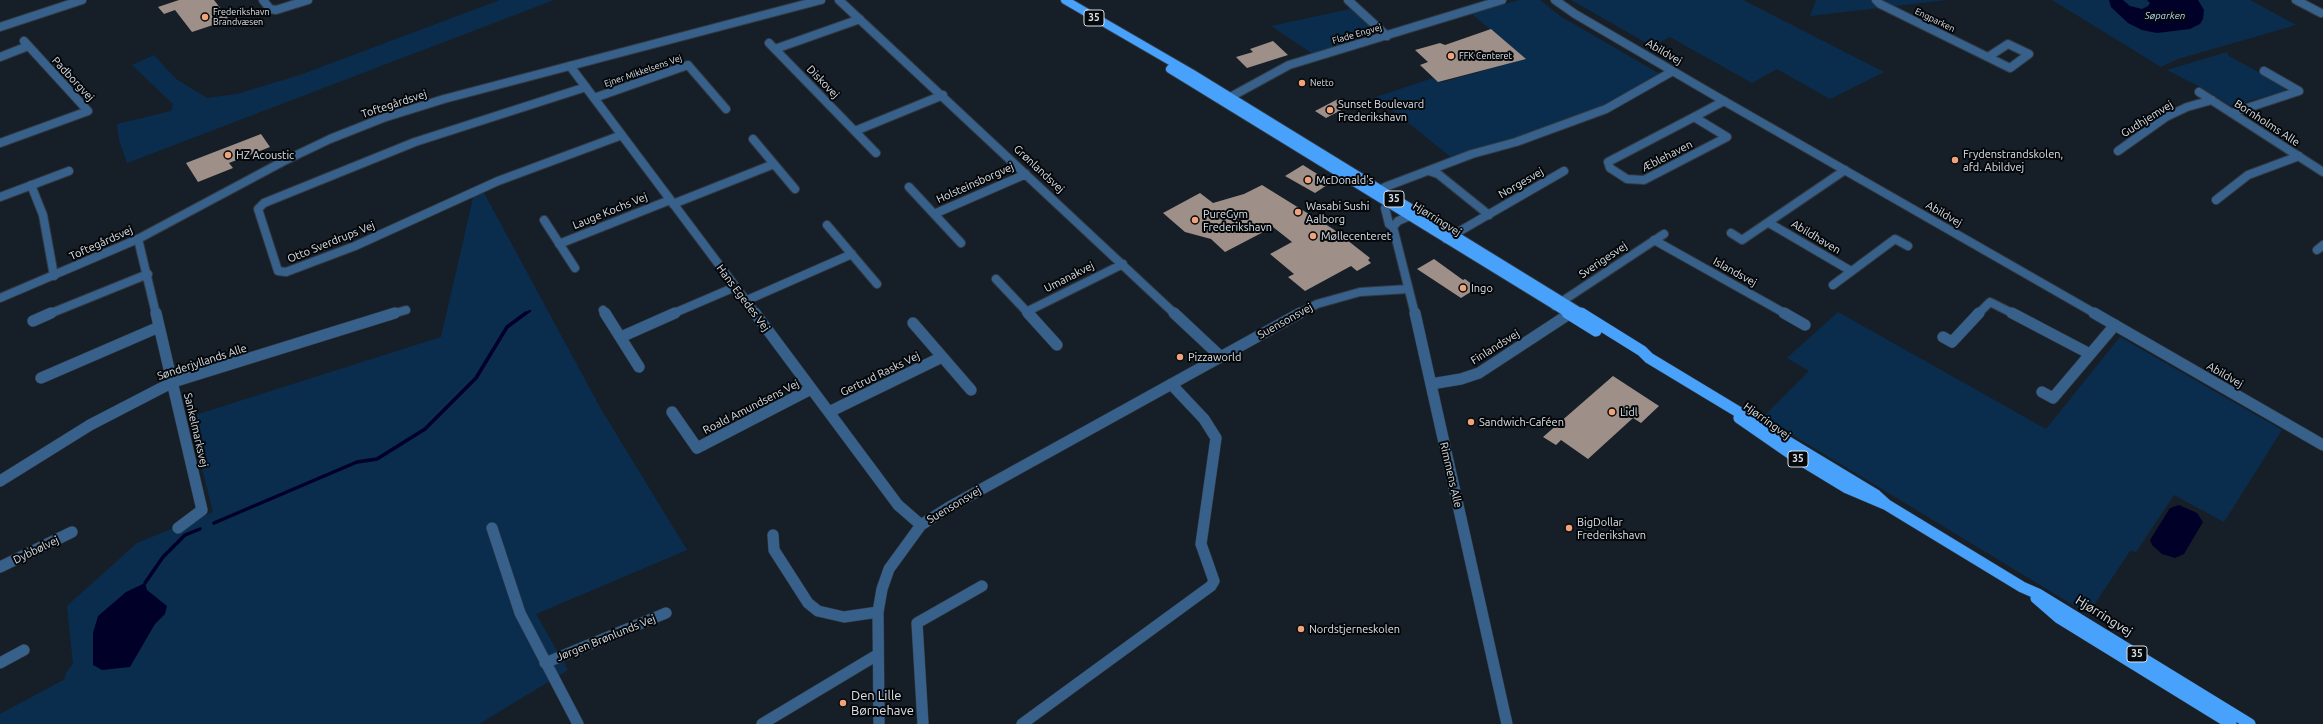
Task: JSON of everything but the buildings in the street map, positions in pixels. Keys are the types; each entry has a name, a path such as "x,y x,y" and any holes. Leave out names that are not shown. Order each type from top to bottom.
{"main road":[{"name":"Hjørringvej","path":"1065,0 1136,43 1145,46 1226,99 1640,356 1649,358 1876,495 1887,505 2022,587 2038,594 2250,724"},
{"name":"Hjørringvej","path":"2022,587 2060,618 2231,724"}],"street":[{"path":"0,27 61,3 82,0"},
{"path":"263,0 270,9 276,10 308,0"},
{"name":"Toftegårdsvej","path":"0,298 138,239 284,162 356,128 444,99 570,66 793,3 821,0"},
{"name":"Grønlandsvej","path":"840,0 1221,356"},
{"path":"1348,0 1387,36"},
{"name":"Flade Engvej","path":"1226,99 1289,66 1502,0"},
{"name":"Abildvej","path":"1555,0 1575,14 1724,101 2323,445"},
{"name":"Engparken","path":"1876,0 1885,7 1988,57"},
{"path":"2296,0 2321,13"},
{"path":"775,49 860,19"},
{"name":"Padborgvej","path":"0,57 26,43 88,111 0,143"},
{"name":"Diskovej","path":"769,43 876,153"},
{"name":"Ejner Mikkelsens Vej","path":"594,98 688,65 726,109"},
{"name":"Hans Egedes Vej","path":"570,66 898,505 921,525"},
{"path":"1376,192 1472,154 1516,142 1606,109 1673,71"},
{"path":"2232,113 2299,91 2264,71"},
{"name":"Otto Sverdrups Vej","path":"586,87 415,142 264,203 258,209 278,270 286,272 354,246 498,181 622,135"},
{"name":"Bornholms Alle","path":"2199,92 2323,172"},
{"path":"855,131 942,95"},
{"name":"Gudhjemvej","path":"2118,151 2166,117 2187,107 2212,100"},
{"name":"Æblehaven","path":"1694,117 1727,137 1644,180 1627,179 1610,168 1608,162 1724,101"},
{"path":"753,139 795,189"},
{"path":"2216,200 2248,175 2299,156"},
{"name":"Lauge Kochs Vej","path":"559,244 774,164"},
{"name":"Abildhaven","path":"1731,233 1742,240 1845,170"},
{"path":"0,197 69,171"},
{"path":"1429,171 1438,174 1489,215"},
{"name":"Norgesvej","path":"1450,237 1564,172"},
{"name":"Holsteinsborgvej","path":"934,214 1026,174"},
{"path":"31,186 43,215 54,276"},
{"name":"Holsteinsborgvej","path":"910,187 962,243"},
{"name":"Rimmens Alle","path":"1390,200 1385,208 1389,224 1393,227 1431,384 1507,724"},
{"path":"1393,227 1398,221 1413,215"},
{"path":"544,220 575,268"},
{"name":"Abildhaven","path":"1769,223 1851,271"},
{"path":"827,225 877,284"},
{"name":"Sverigesvej","path":"1558,304 1664,234"},
{"path":"1833,285 1895,238 1908,246"},
{"name":"Sankelmarksvej","path":"138,239 148,274 202,510 178,528"},
{"name":"Islandsvej","path":"1654,240 1805,324"},
{"path":"745,301 852,254"},
{"name":"Umanakvej","path":"1026,312 1123,264"},
{"path":"33,321 148,274"},
{"path":"996,279 1057,345"},
{"path":"621,337 735,287"},
{"name":"Suensonsvej","path":"879,724 877,655 878,612 882,589 889,569 908,539 921,525 951,506 1221,356 1326,300 1360,292 1408,289"},
{"path":"1942,337 1952,342 1990,302 2090,354"},
{"name":"Sønderjyllands Alle","path":"0,481 90,425 173,382 406,310"},
{"path":"603,310 639,367"},
{"name":"Finlandsvej","path":"1431,384 1462,379 1479,372 1566,316"},
{"name":"Gertrud Rasks Vej","path":"913,323 971,390"},
{"path":"2042,392 2052,398 2115,325"},
{"path":"41,378 159,327"},
{"name":"Gertrud Rasks Vej","path":"828,412 942,357"},
{"path":"1022,724 1211,586 1214,581 1201,544 1216,438 1204,418 1172,384"},
{"name":"Roald Amundsens Vej","path":"672,412 697,448 812,389"},
{"name":"Jørgen Brønlunds Vej","path":"492,528 520,613 578,724"},
{"name":"Dybbølvej","path":"0,567 72,532"},
{"path":"773,535 774,550 808,603 818,610 830,615 844,617 878,612"},
{"path":"923,724 917,623 982,586"},
{"name":"Jørgen Brønlunds Vej","path":"545,663 666,613"},
{"path":"0,663 24,650"},
{"path":"762,724 877,655"}],"shaded area":[{"path":"500,0 554,0 127,163 119,140 117,124 171,111 173,104 132,65 154,55 176,79 207,98 237,94 300,75"},
{"path":"1519,0 1540,0 1560,16 1660,74 1596,109 1513,140 1452,158 1376,97 1433,78 1438,82 1443,82 1525,59 1472,14"},
{"path":"1571,0 1743,0 1884,72 1830,99 1777,69 1752,83 1670,37 1652,46"},
{"path":"1816,0 1947,0 1810,16"},
{"path":"2052,0 2250,0 2296,25 2178,59 2161,67"},
{"path":"1350,9 1376,31 1376,34 1313,54 1271,26"},
{"path":"2227,52 2229,56 2281,84 2285,87 2285,91 2231,106 2202,88 2167,70"},
{"path":"483,191 601,409 687,550 536,614 568,670 479,724 0,724 0,714 65,679 66,673 73,664 67,606 137,543 213,512 189,417 441,337 474,194"},
{"path":"1838,312 2046,429 2120,337 2282,430 2224,522 2174,495 2136,552 2130,551 2088,614 1763,417 1809,371 1787,358"}],"water":[{"name":"Søparken","path":"2109,0 2123,0 2130,6 2142,9 2150,3 2147,0 2198,0 2204,10 2203,19 2200,24 2190,29 2157,33 2142,30 2128,23 2111,7"},
{"path":"2179,505 2197,513 2203,522 2184,554 2175,558 2162,554 2152,545 2150,540 2170,508"},
{"path":"145,583 147,590 167,606 165,614 155,624 130,667 102,670 93,665 93,633 98,616 126,592"}],"waterway":[{"path":"525,314 530,311"},
{"path":"214,523 357,462 377,459 425,429 476,378 507,327 526,313"},
{"path":"145,583 163,557 185,535 200,529"}],"place":[{"name":"Frederikshavn Brandvæsen","path":"205,17"},
{"name":"FFK Centeret","path":"1451,56"},
{"name":"Netto","path":"1302,83"},
{"name":"Sunset Boulevard Frederikshavn","path":"1330,110"},
{"name":"HZ Acoustic","path":"228,155"},
{"name":"Frydenstrandskolen, afd. Abildvej","path":"1955,160"},
{"name":"McDonald's","path":"1308,180"},
{"name":"Wasabi Sushi Aalborg","path":"1298,212"},
{"name":"PureGym Frederikshavn","path":"1195,220"},
{"name":"Møllecenteret","path":"1313,236"},
{"name":"Ingo","path":"1463,288"},
{"name":"Pizzaworld","path":"1180,357"},
{"name":"Lidl","path":"1612,412"},
{"name":"Sandwich-Caféen","path":"1471,422"},
{"name":"BigDollar Frederikshavn","path":"1569,528"},
{"name":"Nordstjerneskolen","path":"1301,629"},
{"name":"Den Lille Børnehave","path":"843,703"}]}
